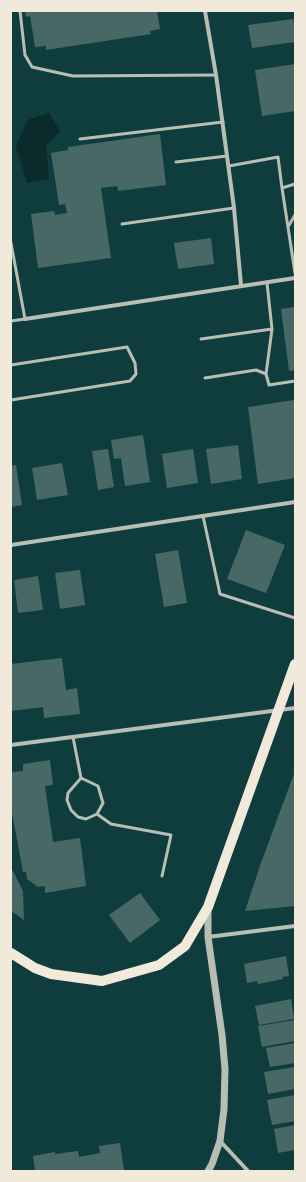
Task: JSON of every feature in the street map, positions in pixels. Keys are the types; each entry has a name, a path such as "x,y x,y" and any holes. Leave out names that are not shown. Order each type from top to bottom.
{"main road":[{"path":"11,953 35,968 52,974 102,981 159,965 185,946 208,907 295,664"}],"street":[{"path":"205,11 216,74 229,166 242,286"},
{"path":"25,319 295,278"},
{"path":"11,545 295,502"},
{"path":"11,745 295,708"},
{"path":"208,907 208,937 222,1035 225,1069 224,1109 220,1141 208,1171"},
{"path":"208,937 295,926"},
{"path":"220,1141 248,1171"}],"lane":[{"path":"20,11 25,55 32,67 73,76 216,74"},
{"path":"80,139 223,122"},
{"path":"176,162 227,156"},
{"path":"229,166 278,157 295,273"},
{"path":"282,188 295,184"},
{"path":"122,224 234,208"},
{"path":"288,227 295,215"},
{"path":"11,243 25,319 11,321"},
{"path":"267,283 272,329 266,374 269,385 295,381"},
{"path":"201,339 272,329"},
{"path":"11,365 126,347 135,363 136,374 130,381 11,400"},
{"path":"205,378 256,370 266,374"},
{"path":"202,516 220,594 295,618"},
{"path":"73,737 81,778"},
{"path":"81,778 98,786 104,803 97,814 86,819 78,817 71,810 67,800 68,793 81,778"},
{"path":"97,814 111,824 172,835 162,876"}],"water":[{"path":"49,113 60,131 46,146 49,179 27,183 16,147 27,120"}],"building":[{"path":"25,11 157,11 160,29 150,31 151,34 46,50 46,46 35,47 30,16 26,17"},
{"path":"293,19 295,42 252,48 248,25"},
{"path":"295,64 295,111 262,116 255,70"},
{"path":"160,134 166,185 118,191 117,186 101,188 111,258 38,268 31,214 54,211 55,215 67,213 65,204 59,205 51,153 68,150 68,147"},
{"path":"211,238 214,264 178,269 174,243"},
{"path":"295,307 295,370 289,371 281,309"},
{"path":"294,400 295,478 258,484 248,407"},
{"path":"143,435 150,482 125,486 121,458 114,459 111,440"},
{"path":"238,445 242,479 211,484 206,449"},
{"path":"108,449 114,487 98,490 92,451"},
{"path":"193,449 198,483 167,488 162,454"},
{"path":"62,463 68,495 37,500 32,468"},
{"path":"16,465 22,505 11,507 11,466"},
{"path":"246,530 285,545 266,593 227,579"},
{"path":"178,550 187,603 164,607 155,554"},
{"path":"80,570 85,605 60,609 55,573"},
{"path":"38,576 43,610 18,613 14,580"},
{"path":"62,658 66,690 77,688 80,714 44,718 43,707 11,711 11,664"},
{"path":"50,760 53,785 45,786 53,842 80,838 86,886 45,893 45,886 38,887 27,879 26,872 23,872 11,813 11,772 23,771 23,764"},
{"path":"295,771 295,906 245,911 261,863"},
{"path":"11,870 13,871 23,891 24,920 11,911"},
{"path":"140,893 160,920 130,943 109,915"},
{"path":"286,956 289,976 282,977 283,979 258,984 257,981 247,983 244,964"},
{"path":"291,999 294,1019 259,1025 255,1006"},
{"path":"295,1020 295,1041 262,1047 258,1026"},
{"path":"295,1043 295,1063 270,1067 266,1048"},
{"path":"295,1067 295,1089 268,1094 264,1072"},
{"path":"295,1095 295,1121 272,1125 267,1100"},
{"path":"295,1125 295,1150 278,1153 274,1129"},
{"path":"120,1143 124,1171 35,1171 33,1156 55,1152 55,1154 78,1151 79,1157 100,1153 99,1146"}]}
